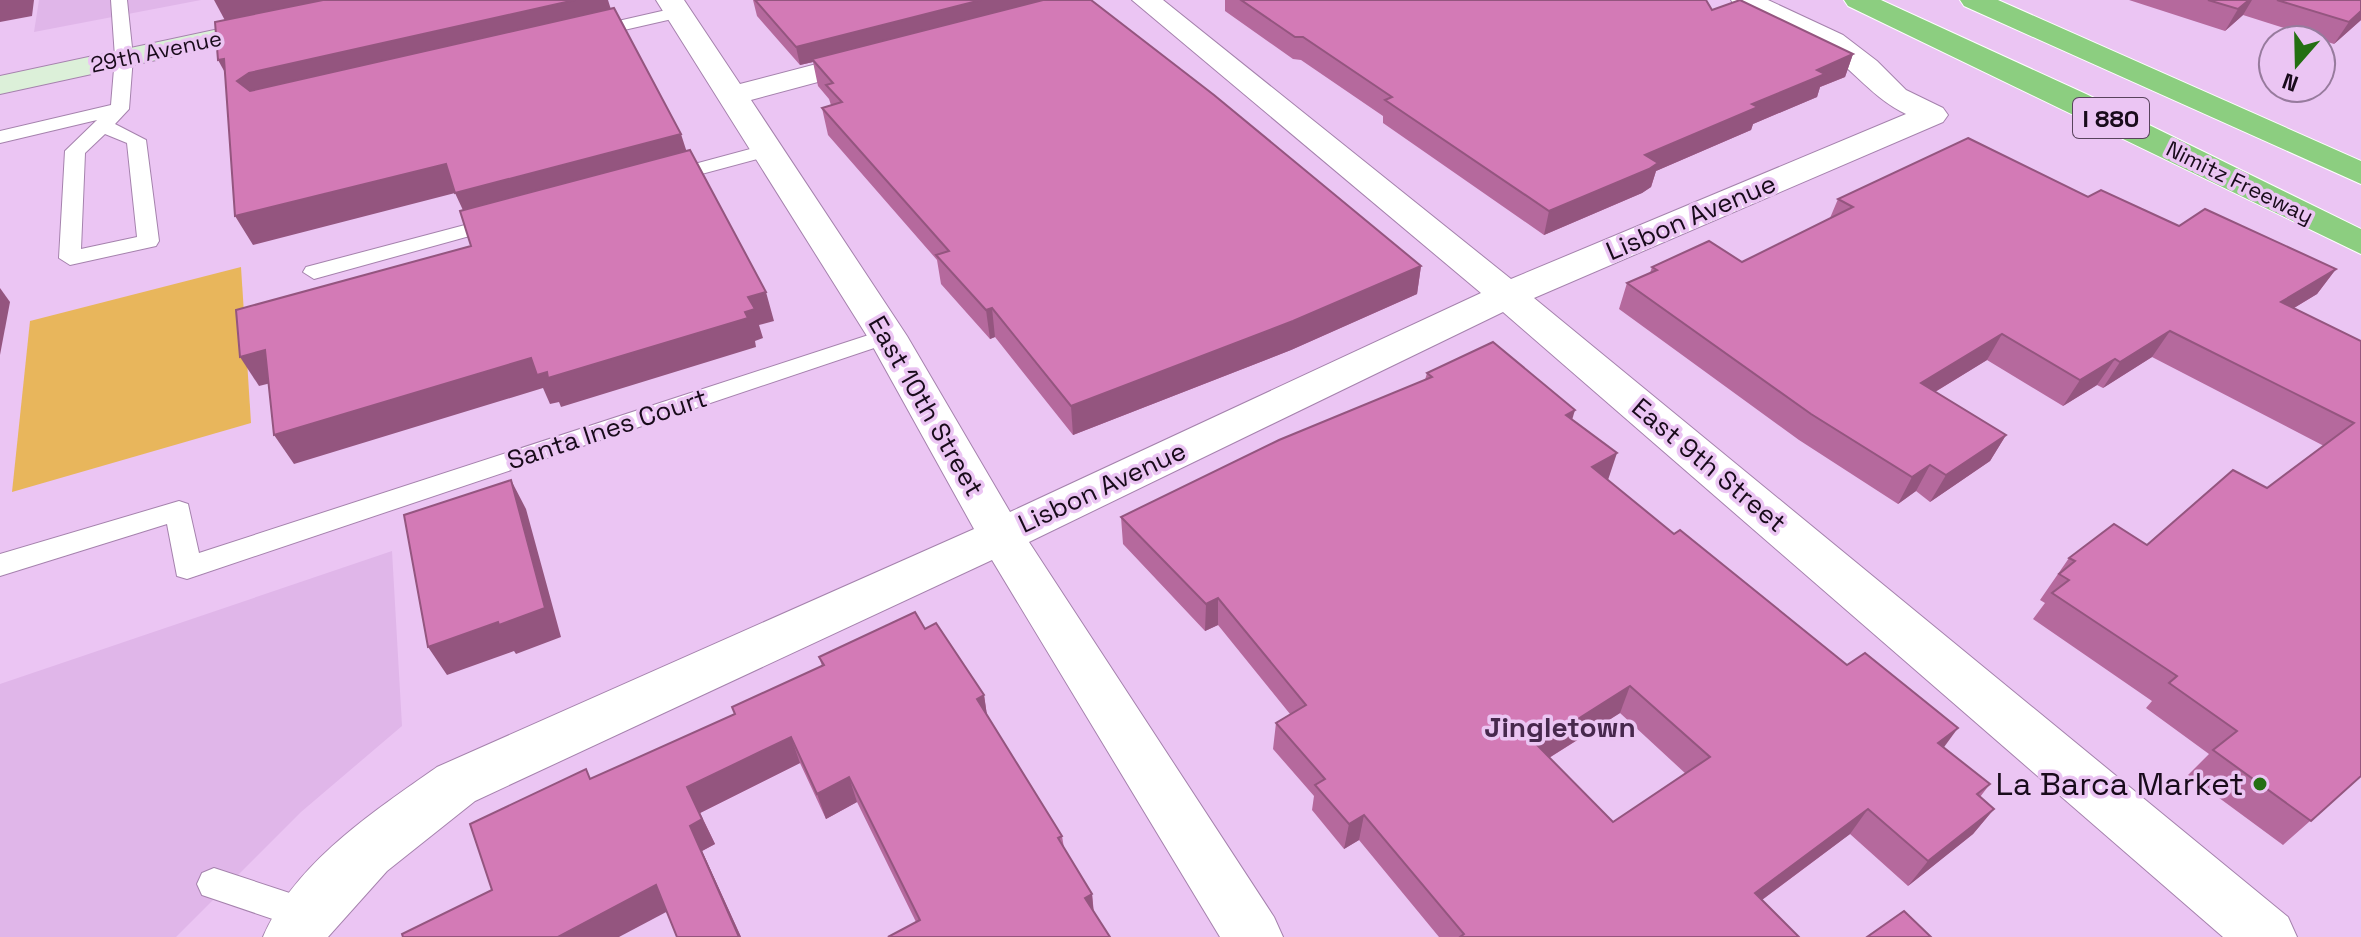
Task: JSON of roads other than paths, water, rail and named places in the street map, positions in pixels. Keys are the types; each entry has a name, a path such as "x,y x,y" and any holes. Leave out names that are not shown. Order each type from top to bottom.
{"highway":[{"name":"Nimitz Freeway","path":"1858,0 2075,101 2361,243"},
{"name":"I 880","path":"1974,0 2361,174"},
{"path":"2033,0 2361,144"}],"main road":[{"name":"29th Avenue","path":"0,85 123,44 275,0"},
{"name":"29th Avenue","path":"0,59 304,20"}],"street":[{"name":"East 9th Street","path":"1146,0 1507,295 2267,937"},
{"name":"Lisbon Avenue","path":"301,926 345,873 396,827 456,784 1001,536 1507,295 1932,115 1895,97 1866,67 1832,41 1745,0"},
{"name":"East 10th Street","path":"672,7 887,336 1001,536 1253,937"},
{"path":"731,96 899,52"}],"lane":[{"path":"105,127 136,140 148,241 70,258 75,151 105,127 120,109 123,44 119,0"},
{"path":"569,38 672,7"},
{"path":"0,137 120,109"},
{"path":"645,183 765,151"},
{"path":"314,272 524,216"},
{"name":"Santa Ines Court","path":"0,565 179,511 187,568 887,336"},
{"path":"214,884 301,926"}],"place":[{"name":"La Barca Market","path":"2260,784"}],"district":[{"name":"Jingletown","path":"1560,727"}]}
